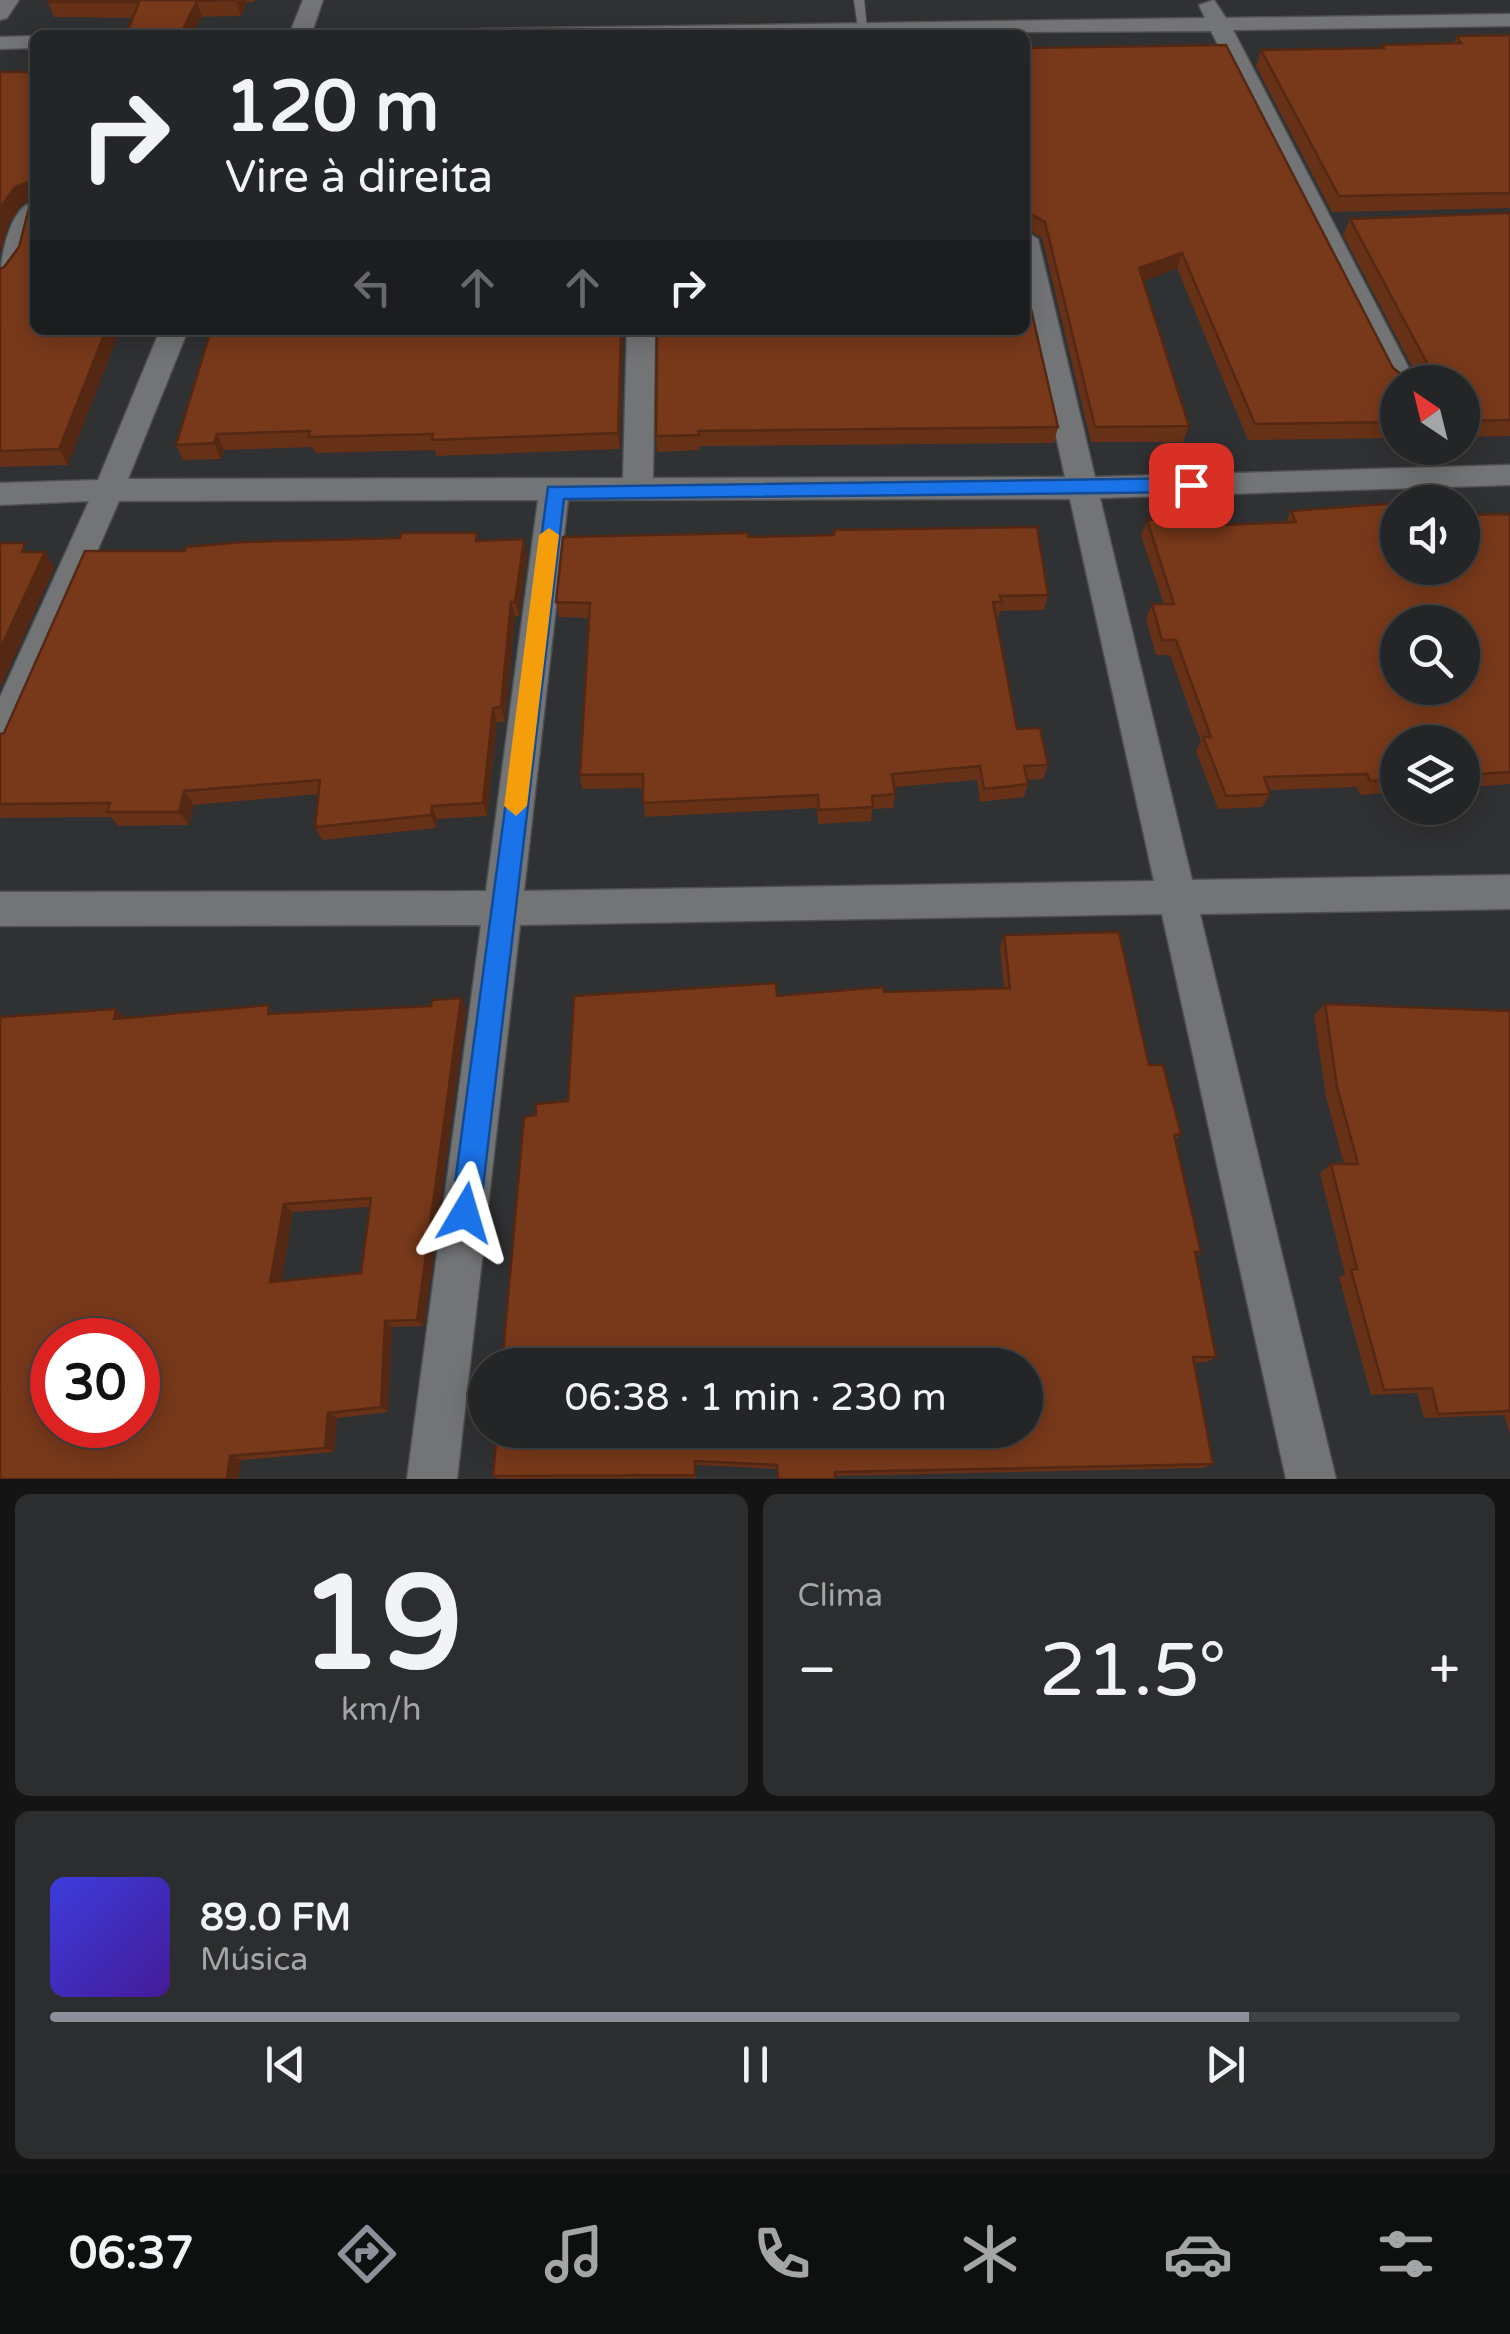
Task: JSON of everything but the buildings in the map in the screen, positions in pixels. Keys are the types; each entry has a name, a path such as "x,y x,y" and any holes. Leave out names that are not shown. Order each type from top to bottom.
{"street":[{"path":"0,14 9,0"},
{"path":"302,30 313,0"},
{"path":"790,30 983,30 1212,11 1510,20"},
{"path":"1212,11 1332,224 1394,365"},
{"path":"0,42 30,42"},
{"path":"0,277 30,218"},
{"path":"1030,262 1080,488 1180,895 1310,1479"},
{"path":"0,734 109,490 172,335"},
{"path":"638,488 641,335"},
{"path":"1444,465 1450,478"},
{"path":"0,494 109,490 1080,488 1510,475"},
{"path":"432,1479 554,492"},
{"path":"0,909 503,908 1510,892"}],"lane":[{"path":"859,0 863,28"}],"slow traffic":[{"path":"516,806 549,535"}],"route":[{"path":"465,1213 554,492 638,488 1191,485"}]}
